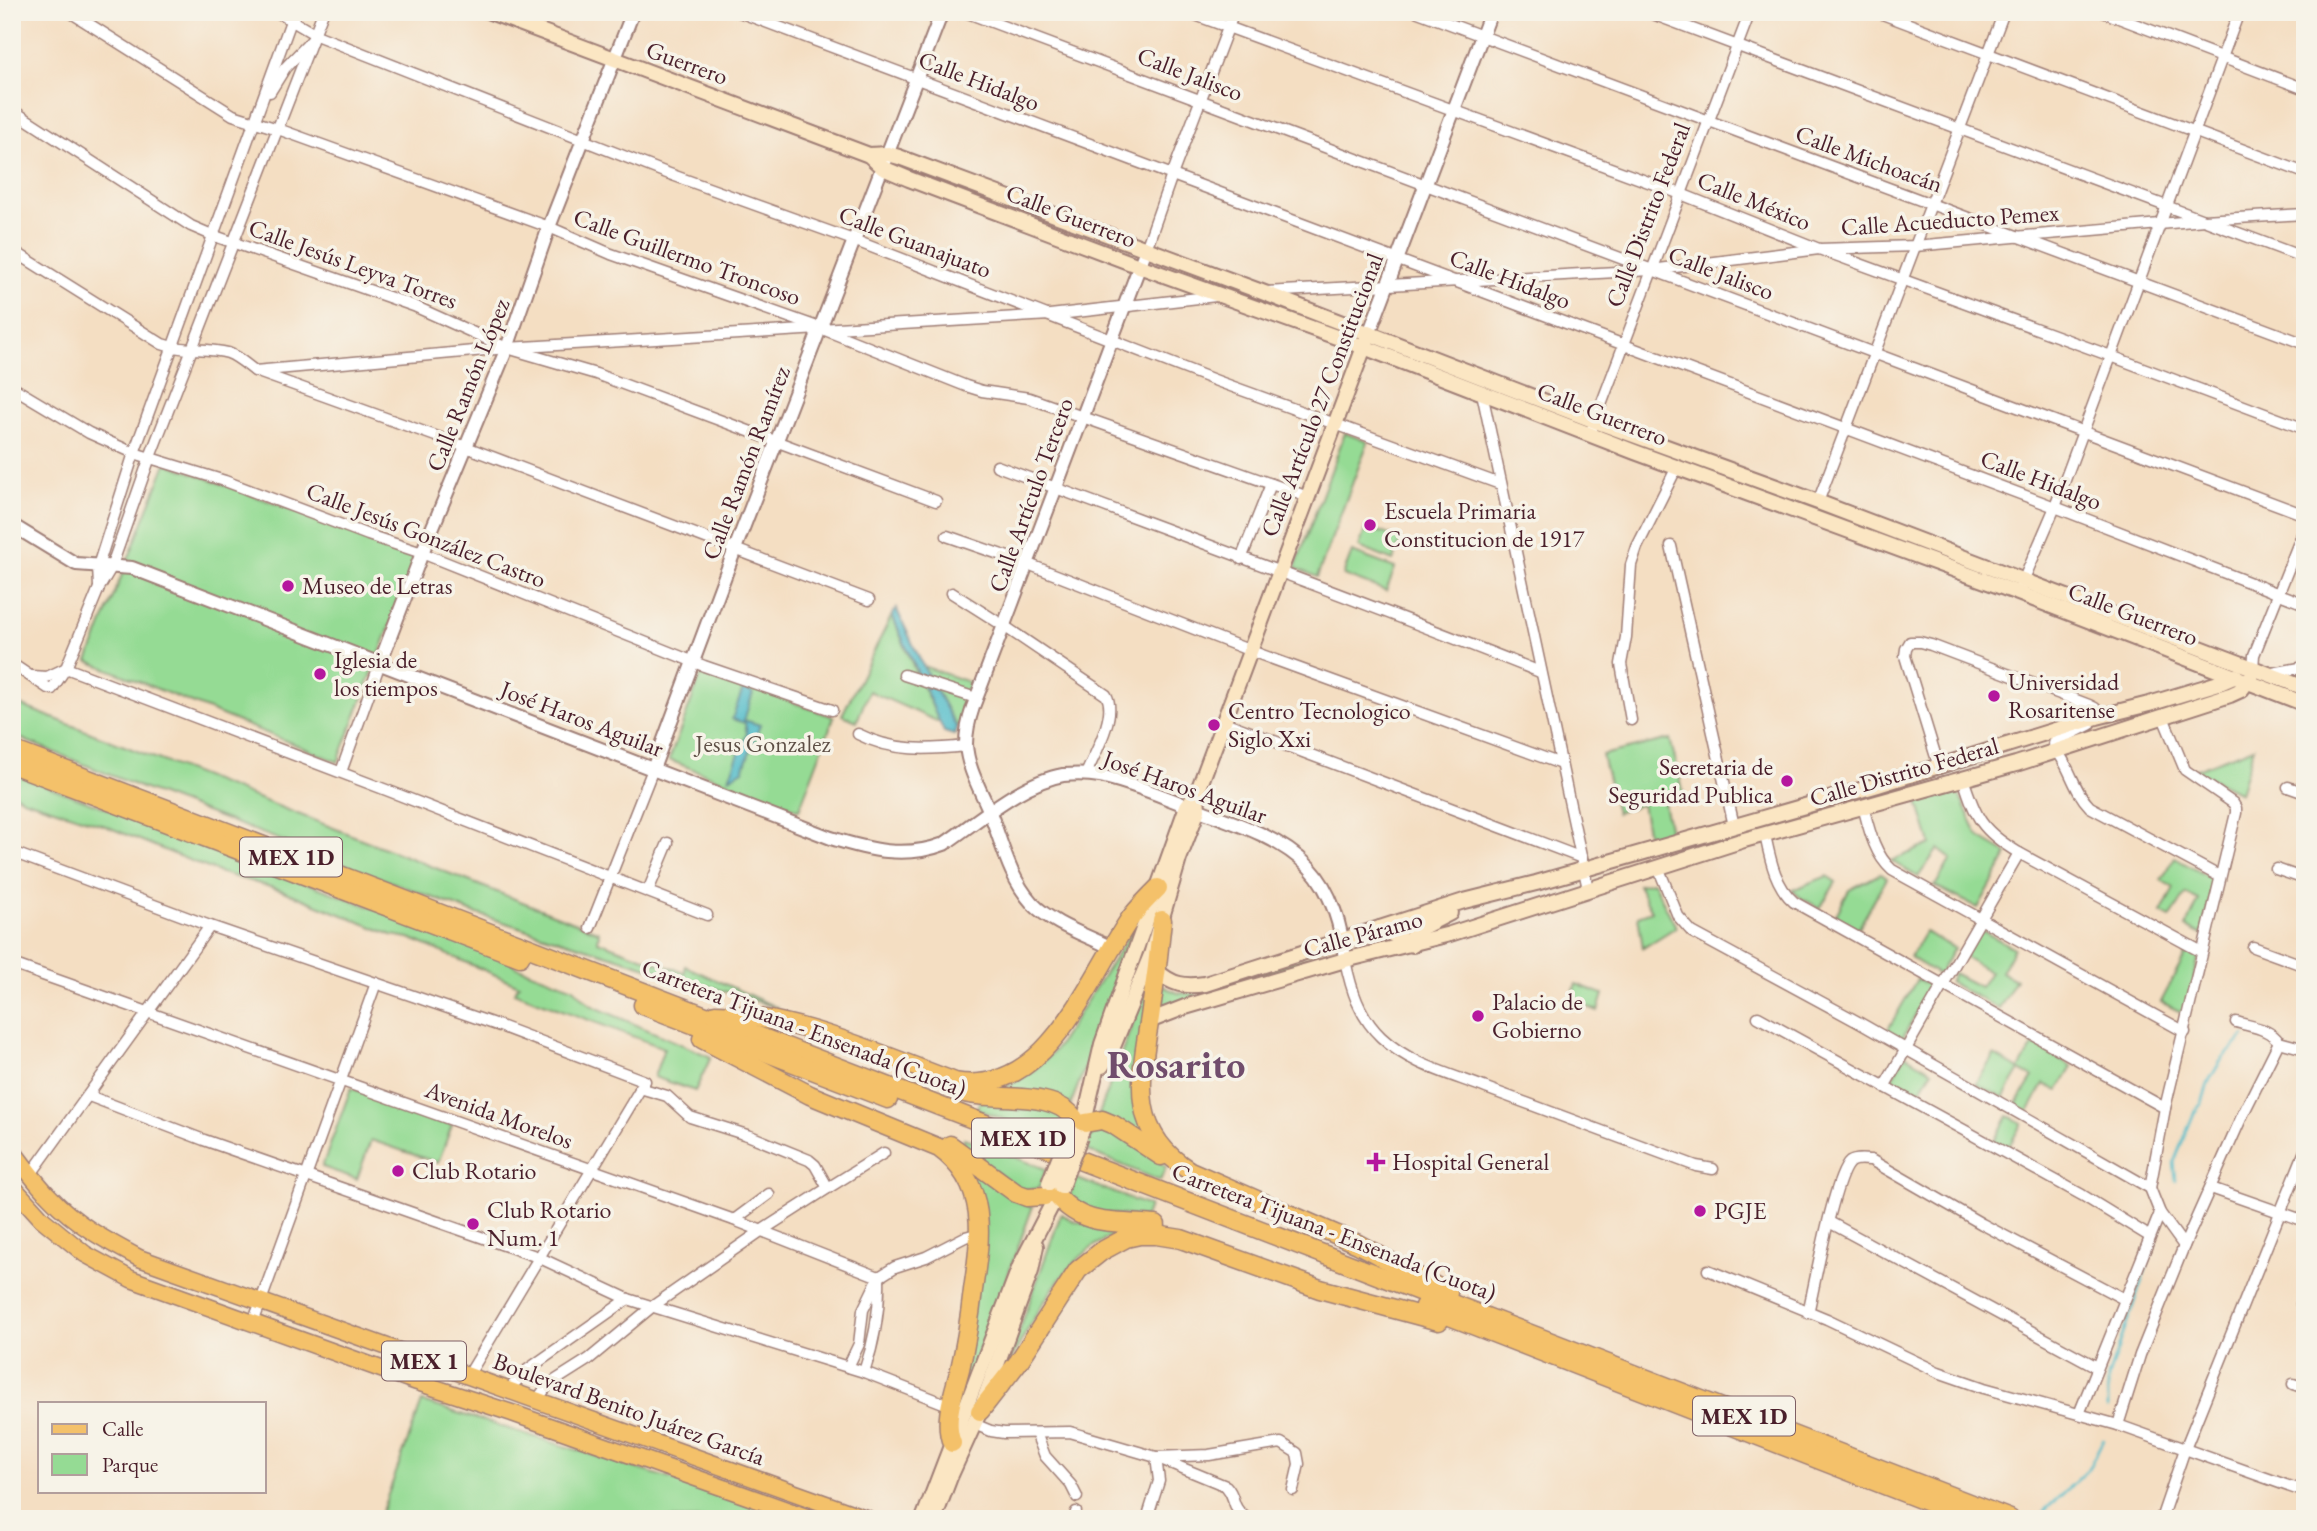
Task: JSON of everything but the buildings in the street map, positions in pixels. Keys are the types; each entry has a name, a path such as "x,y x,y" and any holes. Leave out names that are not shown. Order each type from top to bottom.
{"highway":[{"name":"Carretera Tijuana - Ensenada (Cuota)","path":"12,750 700,1014 1972,1519"},
{"name":"Carretera Tijuana - Ensenada (Cuota)","path":"12,764 1102,1181 2010,1519"},
{"path":"700,1014 765,1019 851,1045 955,1082 972,1085 995,1082 1019,1071 1050,1045 1133,915 1158,888"},
{"path":"1161,920 1157,971 1140,1088 1148,1126 1163,1150 1176,1162 1205,1178 1358,1244 1440,1289 1475,1320"},
{"path":"668,1016 695,1035 837,1107 924,1140 947,1153 964,1174 975,1194 980,1232 965,1347 951,1406 949,1432 953,1443"},
{"path":"765,1019 795,1033 965,1094 1051,1102 1063,1106 1077,1127 1102,1120 1114,1125 1196,1180 1321,1233 1358,1244"},
{"path":"772,1075 809,1086 925,1132 953,1147 1016,1193 1027,1197 1053,1190 1074,1213 1085,1218 1173,1228 1362,1301"},
{"path":"977,1417 1078,1270 1102,1251 1126,1238 1156,1235 1181,1239 1320,1289 1434,1321 1475,1320"},
{"path":"1927,1501 1950,1519"}],"main road":[{"name":"Guerrero","path":"489,12 869,155 883,168"},
{"name":"Guerrero","path":"869,155 888,153"},
{"name":"Calle Guerrero","path":"888,153 1262,292 1482,393 1818,502 2021,587"},
{"name":"Calle Guerrero","path":"883,168 1220,296 1367,341 1593,427 1676,467 2021,587 2250,671 2305,688"},
{"name":"Calle Artículo 27 Constitucional","path":"934,1519 977,1417 1031,1271 1039,1230 1095,1078 1117,1037 1151,955 1197,793 1367,341"},
{"name":"Calle Guerrero","path":"2250,671 2305,704"},
{"name":"Calle Distrito Federal","path":"1583,863 1734,826 1939,767 2097,718 2149,705 2250,671"},
{"name":"Calle Distrito Federal","path":"1588,889 2163,718 2241,690 2250,671"},
{"name":"Calle Artículo 27 Constitucional","path":"1095,1078 1102,1044 1158,888 1192,808"},
{"name":"Calle Páramo","path":"1157,971 1174,983 1205,984 1583,863"},
{"name":"Calle Páramo","path":"1149,1021 1185,1007 1345,960 1413,945 1588,889"},
{"path":"1380,928 1413,945 1415,931 1450,913 1464,901"},
{"name":"Boulevard Benito Juárez García","path":"12,1150 50,1198 90,1231 139,1258 868,1519"},
{"name":"Boulevard Benito Juárez García","path":"12,1186 42,1219 85,1254 167,1294 812,1519"},
{"name":"Calle Artículo 27 Constitucional","path":"923,1519 1020,1266 1039,1230"},
{"path":"586,1439 602,1430 624,1432"}],"street":[{"name":"Calle Guillermo Troncoso","path":"71,12 233,114 820,328 966,386 982,391 1017,394 1308,497"},
{"name":"Calle Guanajuato","path":"277,12 294,17 316,35 676,176 856,241 1111,340 1500,484"},
{"path":"105,567 193,349 323,12"},
{"name":"Calle Ramón López","path":"341,772 422,553 507,348 549,228 633,12"},
{"name":"Calle Hidalgo","path":"739,12 2055,507 2305,604"},
{"name":"Calle Ramón Ramírez","path":"590,928 942,12"},
{"name":"Calle Jalisco","path":"965,12 2305,515"},
{"name":"Calle México","path":"1187,12 1681,194 1819,249 2305,429"},
{"name":"Calle Artículo Tercero","path":"1112,948 1051,917 1034,904 1013,874 970,766 966,746 967,725 1234,12"},
{"name":"Calle Michoacán","path":"1418,12 2305,344"},
{"name":"Calle Artículo 27 Constitucional","path":"1367,341 1491,12"},
{"path":"1647,12 2305,258"},
{"name":"Calle Distrito Federal","path":"1593,427 1749,12"},
{"path":"1877,12 2305,173"},
{"path":"1818,502 2004,12"},
{"path":"2103,12 2305,89"},
{"path":"2021,587 2055,507 2239,12"},
{"path":"12,664 52,689 66,668 99,587 134,453 294,17"},
{"path":"262,103 285,68 316,35"},
{"name":"Calle Jesús Leyva Torres","path":"12,110 191,226 212,235 414,306 507,348 596,373 936,501"},
{"name":"Calle Acueducto Pemex","path":"1262,292 1651,270 1819,249 1915,246 2204,220 2305,214"},
{"path":"12,250 162,344 173,348 230,354 255,371 466,447 869,600"},
{"path":"255,371 507,348 1050,315 1220,296"},
{"name":"Calle Jesús González Castro","path":"12,387 89,433 134,453 225,481 422,553 694,662 832,710"},
{"path":"1482,393 1588,889"},
{"path":"997,466 1413,621 1540,672"},
{"path":"1630,720 1621,664 1633,556 1676,467"},
{"path":"1241,559 1270,484"},
{"name":"José Haros Aguilar","path":"12,525 66,560 85,566 132,568 831,838 887,852 911,852 944,844 1017,793 1038,782 1061,776 1086,774 1114,779 1252,831 1296,855 1320,881 1343,939 1345,960"},
{"path":"2305,527 2250,671 2305,667"},
{"path":"947,536 1561,764"},
{"path":"1671,546 1734,826"},
{"path":"952,593 1108,699 1111,710 1086,774"},
{"path":"1939,767 1905,656 1910,642 1931,645 2092,706 2097,718 2057,740 2055,744 2076,790 2090,807 2220,876"},
{"path":"30,676 47,677 66,668 707,915"},
{"path":"904,675 976,698"},
{"path":"2163,718 2185,770 2219,792 2236,808 2165,1108 2150,1188 2160,1213 2184,1246"},
{"path":"1224,722 1583,863"},
{"path":"858,734 904,749 931,750 966,746"},
{"path":"2002,748 2004,759 2000,763 1963,778 1969,796 1993,838 2202,952"},
{"path":"2288,787 2305,793"},
{"path":"1863,806 1870,832 1884,863 1892,870 2185,1032"},
{"path":"1765,835 1775,873 1786,895 1818,916 2165,1108"},
{"path":"648,891 668,842"},
{"path":"12,852 210,926 499,1026 643,1084 667,1096 690,1117 750,1136 808,1160 815,1165 828,1188"},
{"path":"1884,1087 2019,853"},
{"path":"1658,867 1678,916 1692,932 2150,1188"},
{"path":"2276,869 2305,878"},
{"path":"31,1174 210,926"},
{"path":"2253,947 2305,965"},
{"path":"1345,960 1352,992 1364,1015 1381,1038 1404,1054 1424,1064 1696,1166 1713,1169"},
{"name":"Avenida Morelos","path":"12,964 734,1220 878,1277"},
{"path":"253,1323 376,983"},
{"path":"1758,1017 2082,1195 2149,1236"},
{"path":"2236,1022 2264,1029 2279,1042 2305,1049"},
{"path":"2118,1425 2140,1355 2184,1246 2243,1114 2279,1042"},
{"path":"468,1376 643,1084"},
{"path":"89,1096 204,1140 538,1257 628,1299 864,1372 951,1406"},
{"path":"2161,1519 2185,1448 2305,1151"},
{"path":"537,1401 554,1381 589,1359 653,1306 761,1231 884,1153"},
{"path":"1808,1313 1838,1187 1848,1165 1854,1160 1871,1160 1925,1193 2124,1299"},
{"path":"2211,1188 2305,1222"},
{"path":"734,1220 769,1194"},
{"path":"2079,1414 2160,1213"},
{"path":"1829,1222 2097,1367"},
{"path":"848,1367 859,1344 863,1310 878,1277 895,1267 926,1257 980,1232"},
{"path":"1708,1270 1827,1319 1938,1372 1984,1388 2118,1425 2305,1492"},
{"path":"864,1372 870,1355 880,1295 878,1277"},
{"path":"508,1390 527,1370 628,1299"},
{"path":"2293,1384 2305,1388"},
{"path":"977,1417 991,1431 1070,1432 1156,1457 1226,1486 1235,1508 1248,1519"},
{"path":"1035,1433 1045,1456 1071,1485 1077,1497"},
{"path":"1156,1457 1209,1455 1281,1443 1297,1453 1299,1464 1293,1490"},
{"path":"1147,1519 1159,1481 1156,1457"}],"green space":[{"path":"1345,433 1368,442 1317,577 1295,568"},
{"path":"166,463 417,556 338,762 88,661"},
{"path":"1366,527 1401,539 1393,561 1359,547"},
{"path":"1352,552 1395,568 1386,591 1343,575"},
{"path":"892,615 918,678 941,723 869,691 857,721 842,715"},
{"path":"923,666 974,684 957,728"},
{"name":"Jesus Gonzalez","path":"703,670 834,717 799,810 669,760"},
{"path":"12,702 599,932 598,941 685,973 685,966 778,1008 471,912 142,788 12,735"},
{"path":"1670,739 1685,798 1664,803 1670,832 1648,837 1642,804 1616,813 1602,755"},
{"path":"2254,747 2240,793 2194,770"},
{"path":"12,773 507,958 515,966 574,988 590,1005 711,1057 695,1091 654,1077 664,1048 514,992 519,985 409,938 392,935 281,890 218,872 103,825 23,799 12,793"},
{"path":"1957,791 1981,838 2008,854 1978,908 1935,886 1951,859 1938,849 1918,877 1891,861 1931,844 1918,802"},
{"path":"2175,858 2214,880 2202,935 2186,927 2199,900 2186,894 2170,918 2161,913 2174,888 2161,880"},
{"path":"1880,874 1887,878 1858,929 1835,917 1849,890"},
{"path":"1827,876 1836,882 1820,908 1792,890"},
{"path":"1653,882 1676,927 1643,948 1638,916 1652,911 1638,885"},
{"path":"1146,909 1070,1106 998,1089 1034,1070 1055,1050"},
{"path":"1979,929 2014,948 2001,972 2016,980 1999,1009 1949,982 1953,973 1980,987 1990,972 1963,956"},
{"path":"1925,932 1954,948 1939,975 1910,957"},
{"path":"2189,948 2199,955 2187,1015 2161,1002"},
{"path":"1327,952 1328,957 1210,994 1209,992 1241,977"},
{"path":"1153,968 1136,1072 1155,1147 1099,1114"},
{"path":"1917,979 1931,986 1902,1039 1887,1031"},
{"path":"1576,984 1603,994 1598,1011 1570,1000"},
{"path":"1162,986 1178,993 1196,994 1196,998 1158,1012"},
{"path":"2034,1044 2072,1067 2058,1091 2044,1084 2028,1112 2016,1105 2033,1077 2020,1070 2003,1098 1976,1084 1994,1055 2019,1069"},
{"path":"1905,1055 1932,1071 1916,1098 1890,1082"},
{"path":"351,1088 452,1125 438,1163 371,1140 357,1179 322,1167"},
{"path":"980,1099 1050,1109 1060,1116 1064,1124 1058,1140 977,1109"},
{"path":"2008,1116 2022,1123 2007,1150 1993,1143"},
{"path":"1106,1130 1142,1148 1166,1167 1160,1181 1086,1150 1092,1133"},
{"path":"964,1138 1046,1169 1040,1186 1035,1189 1020,1189 961,1147"},
{"path":"960,1155 1025,1205 1033,1206 955,1420 983,1239"},
{"path":"1075,1178 1149,1206 1145,1217 1090,1212 1069,1197"},
{"path":"1061,1214 1076,1222 1139,1226 1104,1240 1069,1268 1045,1300 1005,1370"},
{"path":"422,1402 800,1519 379,1519"}],"water":[{"path":"896,608 923,666 957,728 954,735 944,732 892,615"},
{"path":"743,689 753,693 744,720 760,725 743,770 729,778 747,734 745,723 732,719"}],"waterway":[{"path":"2176,1181 2174,1162 2194,1113 2202,1103 2209,1081 2220,1062 2244,1036"},
{"path":"2108,1408 2108,1377 2161,1226"},
{"path":"2043,1512 2087,1471 2103,1440"}],"place":[{"name":"Escuela Primaria Constitucion de 1917","path":"1370,525"},
{"name":"Museo de Letras","path":"288,586"},
{"name":"Iglesia de los tiempos","path":"320,674"},
{"name":"Universidad Rosaritense","path":"1994,696"},
{"name":"Centro Tecnologico Siglo Xxi","path":"1214,725"},
{"name":"Secretaria de Seguridad Publica","path":"1787,781"},
{"name":"Palacio de Gobierno","path":"1478,1016"},
{"name":"Hospital General","path":"1376,1162"},
{"name":"Club Rotario","path":"398,1171"},
{"name":"PGJE","path":"1700,1211"},
{"name":"Club Rotario Num. 1","path":"473,1224"}],"district":[{"name":"Rosarito","path":"1176,1065"}]}
